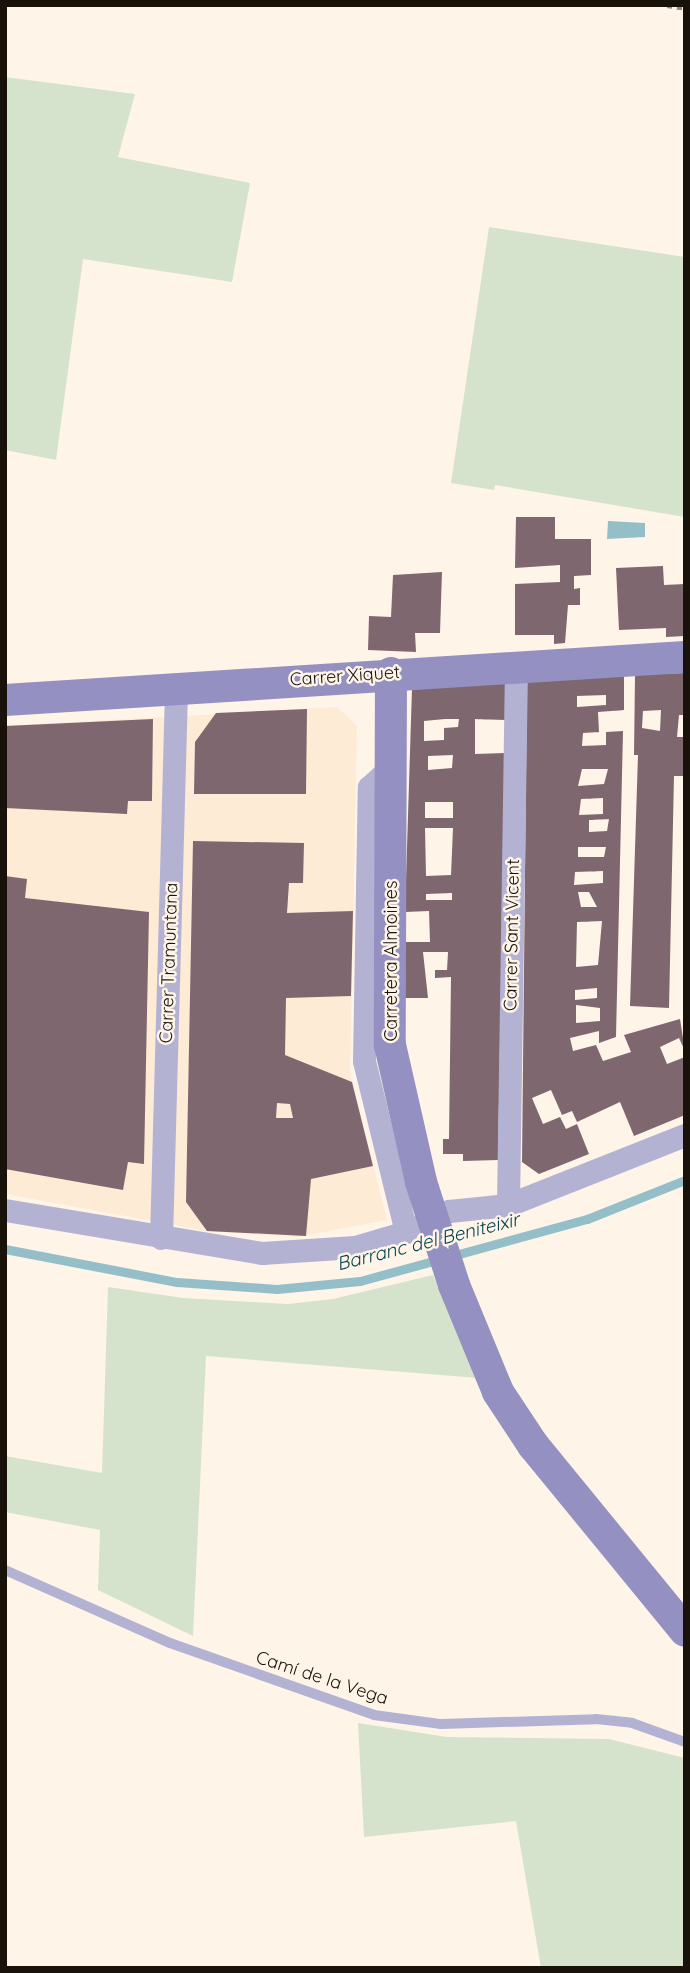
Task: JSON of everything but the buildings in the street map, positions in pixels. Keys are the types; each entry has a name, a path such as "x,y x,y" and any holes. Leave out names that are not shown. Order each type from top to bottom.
{"street":[{"name":"Carrer Xiquet","path":"5,699 516,665 685,657"},
{"name":"Carrer Sant Vicent","path":"508,1205 516,665"},
{"name":"Carretera Almoines","path":"391,673 390,1045 427,1231 454,1285 485,1365 516,1421 685,1631"},
{"name":"Carrer Tramuntana","path":"161,1238 176,689"},
{"path":"5,1210 262,1253 355,1247 427,1231 449,1211 508,1205 685,1135"}],"lane":[{"name":"Camí de la Vega","path":"5,1570 170,1643 374,1716 441,1724 596,1719 632,1723 685,1742"}],"path":[{"path":"667,5 685,8"}],"shaded area":[{"path":"337,707 357,726 350,1074 387,1220 297,1237 207,1231 5,1194 5,726"}],"green space":[{"path":"5,77 135,94 118,157 250,183 232,282 83,259 56,460 5,450"},
{"path":"489,227 685,257 685,517 495,485 494,490 451,483"},
{"path":"433,1275 478,1378 206,1356 193,1636 98,1590 100,1530 5,1512 5,1456 102,1473 108,1287 183,1298 288,1304 333,1299"},
{"path":"358,1723 447,1737 609,1739 685,1758 685,1968 541,1968 516,1821 364,1837"}],"water":[{"path":"608,521 645,523 645,537 607,539"}],"waterway":[{"name":"Barranc del Beniteixir","path":"5,1249 177,1282 277,1289 360,1281 587,1219 685,1180"}]}
